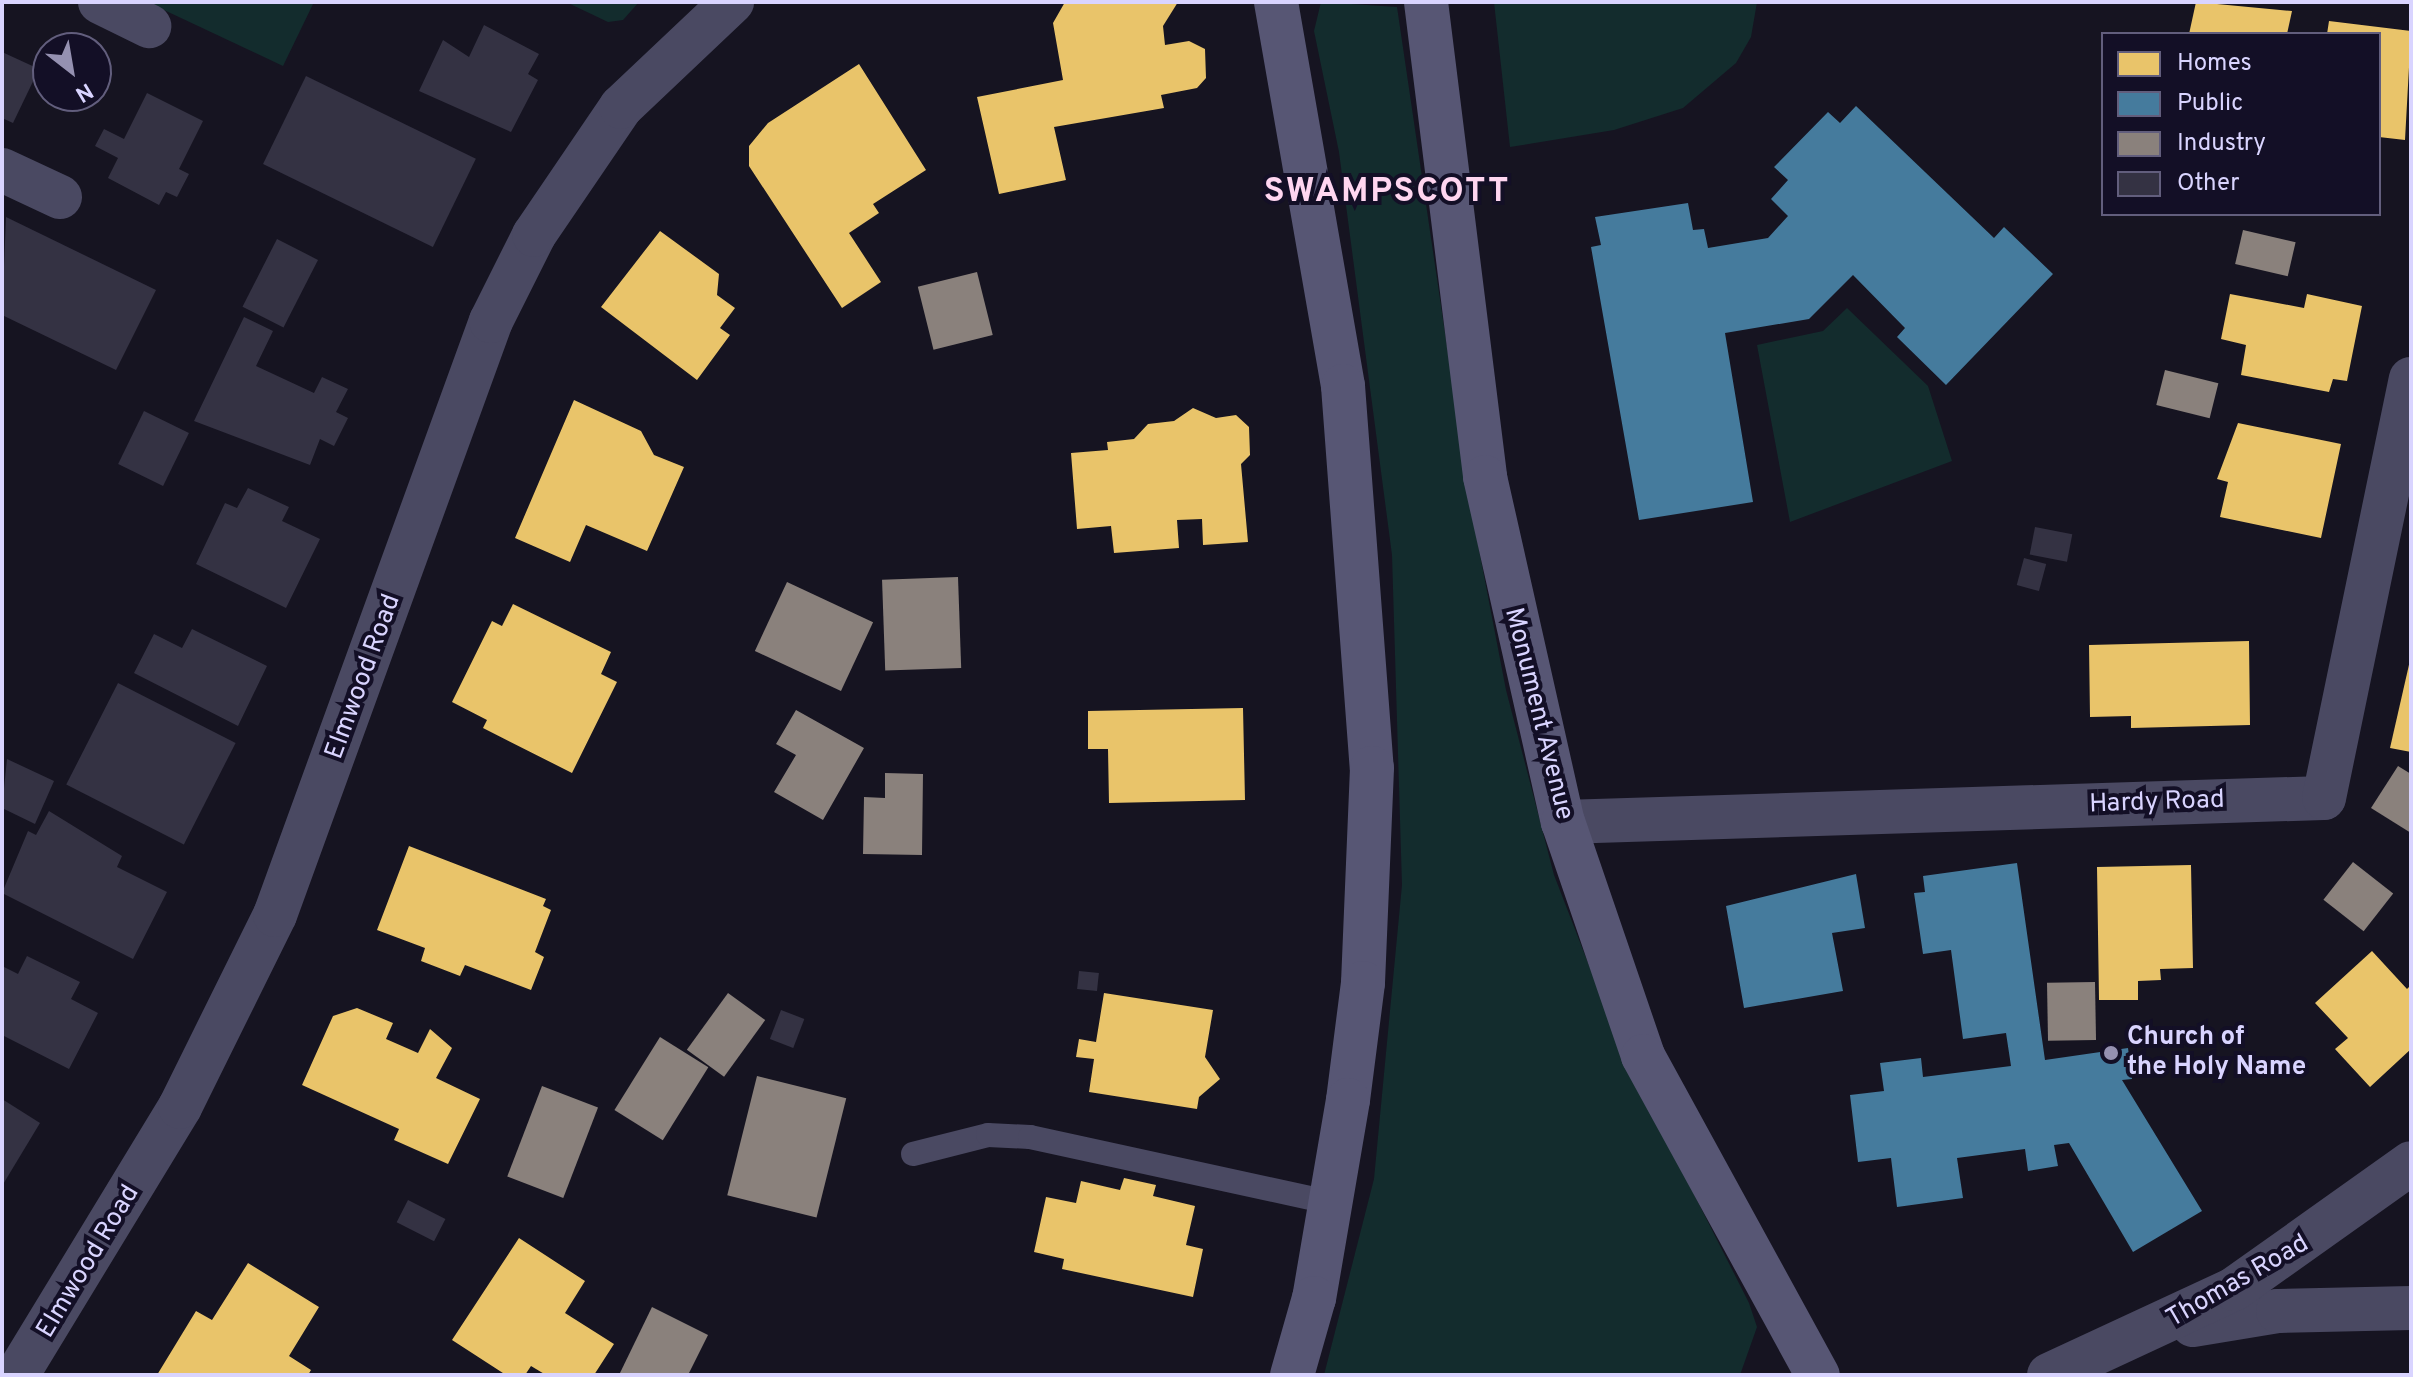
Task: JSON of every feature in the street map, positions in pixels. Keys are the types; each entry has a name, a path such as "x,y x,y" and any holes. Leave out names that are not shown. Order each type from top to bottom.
{"street":[{"path":"100,2 149,26"},
{"name":"Elmwood Road","path":"17,1375 139,1180 269,928 491,321 534,235 621,107 732,2"},
{"path":"1276,2 1343,386 1372,768 1363,983 1333,1203 1292,1375"},
{"name":"Monument Avenue","path":"1426,2 1485,477 1563,822 1643,1056 1818,1375"},
{"path":"2,170 60,197"},
{"name":"Hardy Road","path":"1563,822 2324,798 2411,379"},
{"name":"Thomas Road","path":"2049,1375 2155,1331 2311,1240 2411,1163"},
{"path":"2155,1331 2278,1311 2411,1308"}],"lane":[{"path":"913,1154 988,1135 1030,1137 1333,1203"}],"green space":[{"path":"147,2 314,2 283,66"},
{"path":"566,2 639,2 623,20 608,22"},
{"path":"1321,2 1397,7 1470,503 1506,690 1554,875 1624,1056 1749,1303 1757,1327 1740,1375 1324,1375 1374,1179 1402,885 1392,555 1339,152 1314,31"},
{"path":"1494,2 1757,2 1751,37 1736,63 1683,108 1614,130 1510,147"},
{"path":"1847,308 1928,386 1952,461 1790,522 1757,345 1823,331"}],"building: Homes":[{"path":"1065,2 1178,2 1163,26 1165,45 1189,41 1205,49 1206,78 1197,88 1161,95 1164,108 1054,127 1066,180 999,194 977,97 1063,80 1053,23"},
{"path":"2196,2 2292,11 2287,32 2189,32"},
{"path":"2329,21 2411,31 2405,140 2381,137 2381,32 2327,32"},
{"path":"859,64 926,170 873,204 879,213 849,233 881,282 842,308 749,166 749,146 768,123"},
{"path":"660,231 719,274 717,295 735,308 720,328 730,335 697,380 601,307"},
{"path":"2230,294 2304,308 2307,294 2362,306 2347,381 2333,379 2329,392 2241,375 2246,345 2221,339"},
{"path":"574,400 641,431 654,455 684,467 647,551 586,525 570,562 515,538"},
{"path":"1193,408 1216,418 1236,415 1249,427 1250,455 1241,464 1248,542 1203,545 1202,519 1177,520 1179,548 1114,553 1111,526 1077,529 1071,453 1108,450 1107,442 1134,439 1148,424 1174,421"},
{"path":"2238,423 2341,444 2321,538 2220,517 2228,482 2217,479"},
{"path":"513,604 611,652 601,674 617,682 572,773 483,728 487,720 452,702 492,621 502,626"},
{"path":"2249,641 2250,725 2131,728 2131,716 2090,717 2089,645"},
{"path":"2411,656 2411,752 2390,748"},
{"path":"1243,708 1245,800 1109,803 1108,749 1088,749 1088,711"},
{"path":"409,846 546,899 543,906 551,910 535,952 544,957 531,990 465,965 460,976 421,961 425,948 377,930"},
{"path":"2191,865 2193,968 2160,969 2161,980 2138,981 2138,1000 2099,1000 2097,867"},
{"path":"2372,951 2407,989 2411,985 2411,1049 2370,1087 2335,1049 2348,1038 2315,1003"},
{"path":"1104,993 1213,1010 1205,1057 1220,1079 1199,1097 1197,1109 1089,1092 1094,1059 1076,1057 1079,1039 1096,1042"},
{"path":"357,1008 393,1023 386,1039 418,1053 430,1029 452,1048 436,1078 480,1099 448,1164 394,1140 399,1129 302,1085 333,1016"},
{"path":"1124,1178 1156,1185 1153,1196 1195,1206 1186,1245 1203,1249 1193,1297 1062,1269 1064,1259 1034,1252 1046,1197 1076,1203 1081,1181 1120,1190"},
{"path":"519,1238 585,1281 565,1313 614,1344 594,1375 546,1375 531,1366 525,1375 506,1375 452,1340"},
{"path":"248,1263 319,1307 289,1356 311,1370 308,1375 157,1375 196,1311 212,1320"}],"building: Public":[{"path":"1856,106 1994,238 2004,227 2053,274 1946,385 1897,337 1905,328 1853,275 1809,319 1725,333 1753,502 1639,520 1591,247 1601,245 1595,217 1688,203 1693,230 1704,229 1708,248 1768,238 1788,216 1771,199 1788,180 1774,167 1828,112 1840,123"},
{"name":"Church of the Holy Name","path":"2017,863 2045,1060 2128,1048 2132,1079 2122,1080 2202,1211 2133,1252 2069,1143 2054,1145 2058,1166 2028,1171 2025,1149 1957,1158 1963,1198 1897,1207 1891,1158 1858,1162 1850,1095 1884,1091 1880,1063 1921,1058 1923,1077 2011,1066 2006,1033 1963,1039 1951,950 1923,954 1914,893 1925,892 1923,876"},
{"path":"1856,874 1865,928 1832,933 1843,991 1744,1008 1726,906"}],"building: Industry":[{"path":"2243,230 2296,242 2288,276 2235,264"},
{"path":"977,272 993,335 934,350 918,287"},
{"path":"2165,370 2218,383 2210,418 2156,405"},
{"path":"958,577 961,668 885,671 882,580"},
{"path":"787,582 873,622 841,691 755,651"},
{"path":"796,710 864,748 823,820 774,792 796,755 776,744"},
{"path":"2398,766 2411,774 2411,833 2371,808"},
{"path":"885,773 923,774 922,855 863,854 864,797 885,798"},
{"path":"2353,862 2393,893 2364,931 2323,900"},
{"path":"2095,982 2096,1040 2048,1041 2047,983"},
{"path":"728,993 765,1020 724,1077 687,1050"},
{"path":"660,1037 708,1067 663,1140 614,1110"},
{"path":"757,1076 846,1098 817,1218 727,1195"},
{"path":"542,1086 598,1108 563,1198 507,1177"},
{"path":"652,1307 708,1335 688,1375 619,1375"}],"building: Other":[{"path":"484,25 539,54 528,74 538,80 511,132 419,91 443,40 469,57"},
{"path":"2,52 32,66 32,84 13,123 2,118"},
{"path":"306,76 476,159 433,247 263,164"},
{"path":"147,93 203,121 179,169 189,174 177,197 166,192 159,205 108,178 118,158 95,146 104,129 124,139"},
{"path":"6,217 156,290 116,370 2,315"},
{"path":"277,239 318,260 283,328 242,307"},
{"path":"244,317 273,331 256,366 314,393 322,377 348,389 336,412 348,418 334,446 320,439 310,465 194,421"},
{"path":"144,411 189,433 163,486 118,464"},
{"path":"248,488 289,507 282,521 320,539 286,608 196,564 225,503 237,508"},
{"path":"2035,527 2072,534 2067,562 2030,554"},
{"path":"2024,558 2046,564 2039,591 2017,585"},
{"path":"192,629 267,666 238,726 134,673 154,634 182,648"},
{"path":"118,683 236,743 184,845 66,785"},
{"path":"7,759 54,781 35,824 2,808"},
{"path":"49,811 122,856 117,867 167,892 133,959 2,893 28,831 36,835"},
{"path":"27,956 80,982 71,999 98,1013 69,1069 2,1035 2,966 18,974"},
{"path":"1079,971 1099,973 1097,991 1077,989"},
{"path":"781,1010 804,1019 793,1048 770,1039"},
{"path":"2,1099 40,1123 2,1186"},
{"path":"408,1200 445,1219 434,1241 397,1222"}],"place":[{"name":"Church of the Holy Name","path":"2111,1053"}],"district":[{"name":"SWAMPSCOTT","path":"1387,193"}]}
